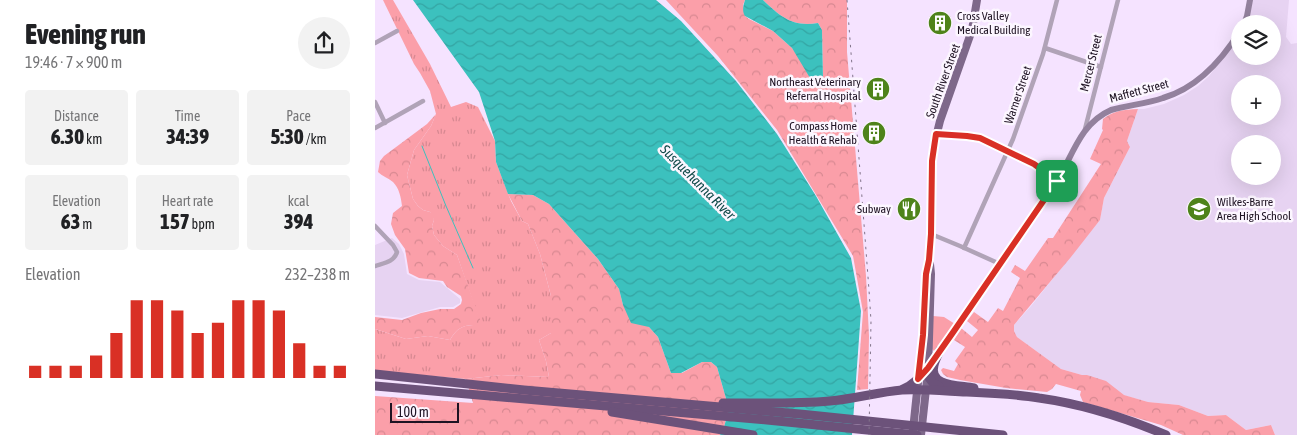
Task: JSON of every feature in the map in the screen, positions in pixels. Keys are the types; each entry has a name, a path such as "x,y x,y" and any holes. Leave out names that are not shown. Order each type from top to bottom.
{"highway":[{"path":"940,350 933,370 939,381 1001,394"},
{"path":"927,371 934,385 969,392"},
{"path":"375,376 503,392 917,435"},
{"path":"901,390 918,379"},
{"path":"375,388 503,392 662,402 1003,435"},
{"path":"662,402 795,403 831,401 901,390 1001,394 1039,398 1101,411 1166,435"},
{"path":"503,392 753,435"}],"main road":[{"name":"South River Street","path":"921,435 921,390 918,379 931,234 932,161 936,134 972,30 977,0"},
{"path":"1247,15 1250,0"},
{"name":"Maffett Street","path":"918,379 927,371 1057,181 1084,130 1096,118 1111,110 1165,98 1186,88 1196,82 1213,66 1231,43"},
{"name":"South River Street","path":"913,435 921,390 927,371 931,274 929,260"}],"street":[{"name":"Warner Street","path":"964,248 1008,152 1045,48 1057,0"},
{"name":"Mercer Street","path":"1084,130 1118,0"},
{"path":"375,43 397,32"},
{"path":"1045,48 1101,67"},
{"path":"375,128 423,101"},
{"path":"375,102 385,123"},
{"path":"936,134 973,136 1034,164 1057,181"},
{"path":"375,226 397,252 391,260 375,266"},
{"path":"931,234 1000,264"}],"shaded area":[{"name":"Wilkes-Barre Area High School","path":"1252,0 1289,0 1286,37 1291,44 1297,43 1297,435 1275,435 1271,425 1246,430 1226,415 1208,416 1179,405 1148,402 1123,395 1087,375 1061,369 1017,337 1014,331 1014,325 1100,220 1104,198 1130,147 1127,141 1138,109 1164,104 1184,95 1209,76 1231,48 1231,65 1281,65 1281,15 1249,15"},
{"path":"392,238 399,244 404,254 407,274 419,280 440,282 460,299 460,303 453,307 440,307 402,318 375,315 375,245"}],"green space":[{"path":"383,0 393,0 430,64 451,107 466,102 478,107 495,141 496,162 511,201 522,221 528,224 540,254 551,296 551,333 539,340 549,377 501,375 466,379 375,371 375,329 406,339 428,336 450,340 456,331 463,327 481,325 457,255 443,246 434,235 432,226 434,220 430,212 423,210 413,199 407,175 414,150 431,126 436,114 430,91 414,64"},
{"path":"666,0 745,0 743,5 745,16 773,31 792,48 801,60 823,79 822,30 818,23 794,22 781,16 763,0 847,0 847,52 866,276 869,336 868,389 857,390 863,312 853,256 777,130 718,56"},
{"path":"1138,109 1127,141 1130,147 1104,198 1100,220 1014,325 1014,331 1017,337 1061,369 1106,381 1124,395 1148,402 1179,405 1208,416 1226,415 1246,430 1271,425 1275,435 1183,435 1161,425 1083,402 1080,395 1081,391 1056,384 1047,392 1006,388 947,377 941,370 943,368 954,371 958,364 955,361 965,347 954,340 961,328 972,337 978,330 967,321 974,312 988,322 998,308 1003,311 1020,278 1011,272 1015,265 1025,271 1048,238 1053,238 1101,164 1090,159 1103,130 1103,119 1119,111"},
{"path":"436,114 431,126 414,150 407,175 413,199 423,210 433,215 432,226 434,235 443,246 457,255 482,325 463,327 456,331 450,340 428,336 406,339 375,329 375,317 402,320 421,313 440,309 454,309 461,304 462,300 461,296 447,287 443,281 419,278 409,273 405,249 395,235 391,224 393,213 402,206 399,193 393,182 378,172 380,161 384,156 427,124"},
{"path":"508,194 533,195 549,204 598,259 619,289 623,305 658,337 671,373 682,373 702,362 711,362 717,367 729,409 720,435 375,435 375,396 473,403 466,379 501,375 549,377 539,340 551,333 551,296 540,254 528,224 522,221"},
{"path":"933,316 944,317 955,324 934,351 932,349"}],"water":[{"name":"Susquehanna River","path":"413,0 656,0 681,21 736,81 777,134 816,196 851,258 861,311 852,435 720,435 729,409 717,367 711,362 702,362 681,373 671,373 658,337 649,327 631,323 623,305 619,289 598,259 549,204 533,195 508,194 496,162 495,141 479,92"},
{"path":"745,0 763,0 781,16 794,22 818,23 822,30 823,79 818,83 813,83 792,48 773,31 745,16 743,8"}],"waterway":[{"path":"422,146 473,268"}],"railway":[{"path":"847,0 871,321 869,435"}],"place":[{"name":"Cross Valley Medical Building","path":"940,23"},
{"name":"Northeast Veterinary Referral Hospital","path":"878,89"},
{"name":"Compass Home Health & Rehab","path":"874,133"},
{"name":"Subway","path":"909,209"},
{"name":"Wilkes-Barre Area High School","path":"1199,209"}],"route":[{"path":"936,134 980,138 1034,164 1057,181 954,331 918,379 931,234 931,175 936,134"}]}
